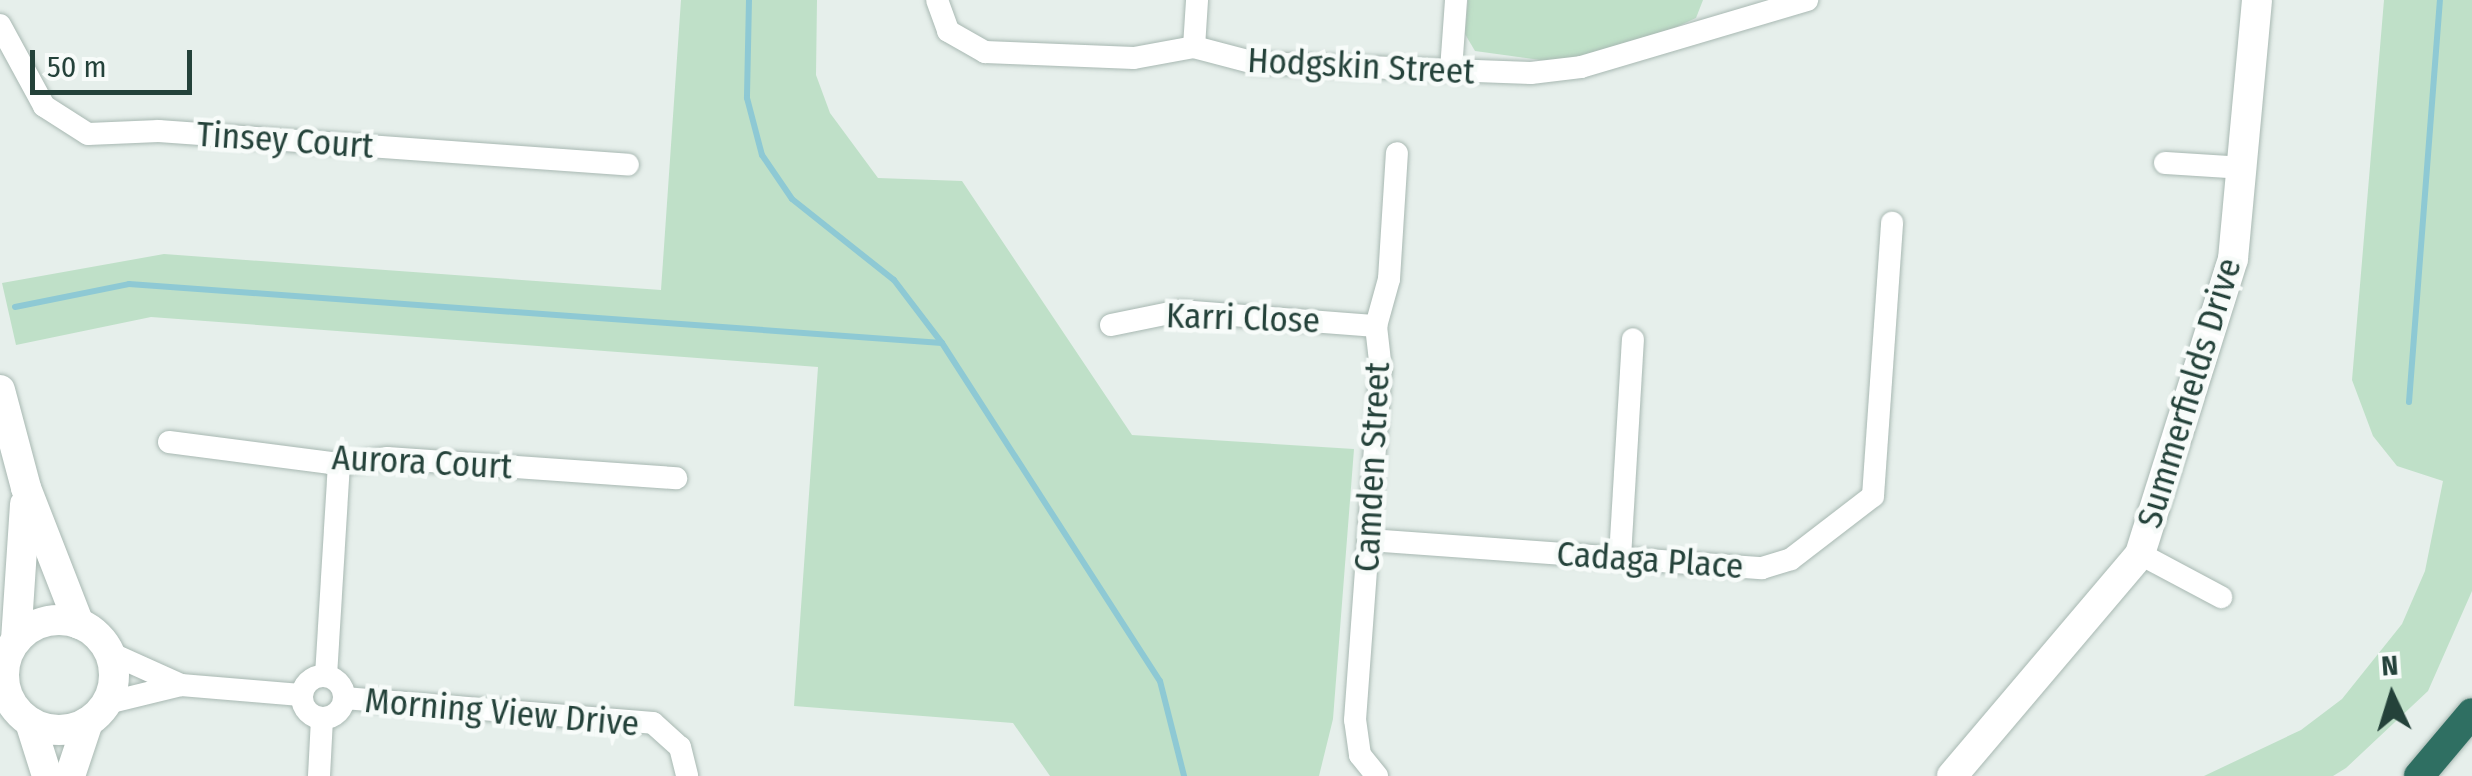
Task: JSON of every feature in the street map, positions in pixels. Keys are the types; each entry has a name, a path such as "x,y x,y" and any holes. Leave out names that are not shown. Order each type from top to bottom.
{"highway":[{"path":"2419,776 2472,713"}],"street":[{"name":"Hodgskin Street","path":"937,0 948,32 985,52 1134,58 1194,47 1255,63 1563,71 1724,11 1807,0"},
{"path":"1194,47 1197,0"},
{"path":"1452,70 1456,0"},
{"name":"Summerfields Drive","path":"1952,776 2140,554 2145,517 2222,313 2245,168 2257,0"},
{"name":"Tinsey Court","path":"0,25 44,106 88,134 159,131 628,165"},
{"name":"Camden Street","path":"1377,776 1360,755 1355,720 1369,540 1376,326 1389,278 1396,153"},
{"path":"2166,163 2245,168"},
{"name":"Cadaga Place","path":"1369,540 1762,568 1867,506 1892,223"},
{"name":"Karri Close","path":"1111,325 1180,311 1376,326"},
{"path":"1620,557 1633,338"},
{"path":"0,390 26,488 79,624 110,653 181,685 301,695 326,676"},
{"name":"Aurora Court","path":"169,442 303,453 338,464 386,458 676,478"},
{"path":"319,776 322,718 344,698 326,676 338,464"},
{"path":"26,488 16,640 5,687 30,722 47,776"},
{"path":"2140,554 2220,597"},
{"path":"16,640 45,622 79,624"},
{"path":"70,776 97,713 110,653"},
{"path":"30,722 59,731 97,713 181,685"},
{"path":"301,695 322,718"},
{"name":"Morning View Drive","path":"344,698 653,723 680,746 687,776"}],"green space":[{"path":"681,0 817,0 816,75 830,113 878,178 962,181 1132,435 1354,449 1333,719 1319,776 1050,776 1013,723 794,706 818,367 151,317 16,345 2,283 164,254 661,290"},
{"path":"1468,0 1703,0 1696,18 1674,28 1562,63 1475,51 1465,34"},
{"path":"2384,0 2472,0 2472,591 2428,691 2346,768 2333,776 2204,776 2301,730 2342,699 2402,624 2425,571 2443,481 2397,466 2373,436 2352,380"}],"waterway":[{"path":"749,0 747,98 762,155 792,199 894,280 942,343 1160,681 1184,776"},
{"path":"2409,402 2440,0"},
{"path":"15,307 129,284 942,343"}]}
